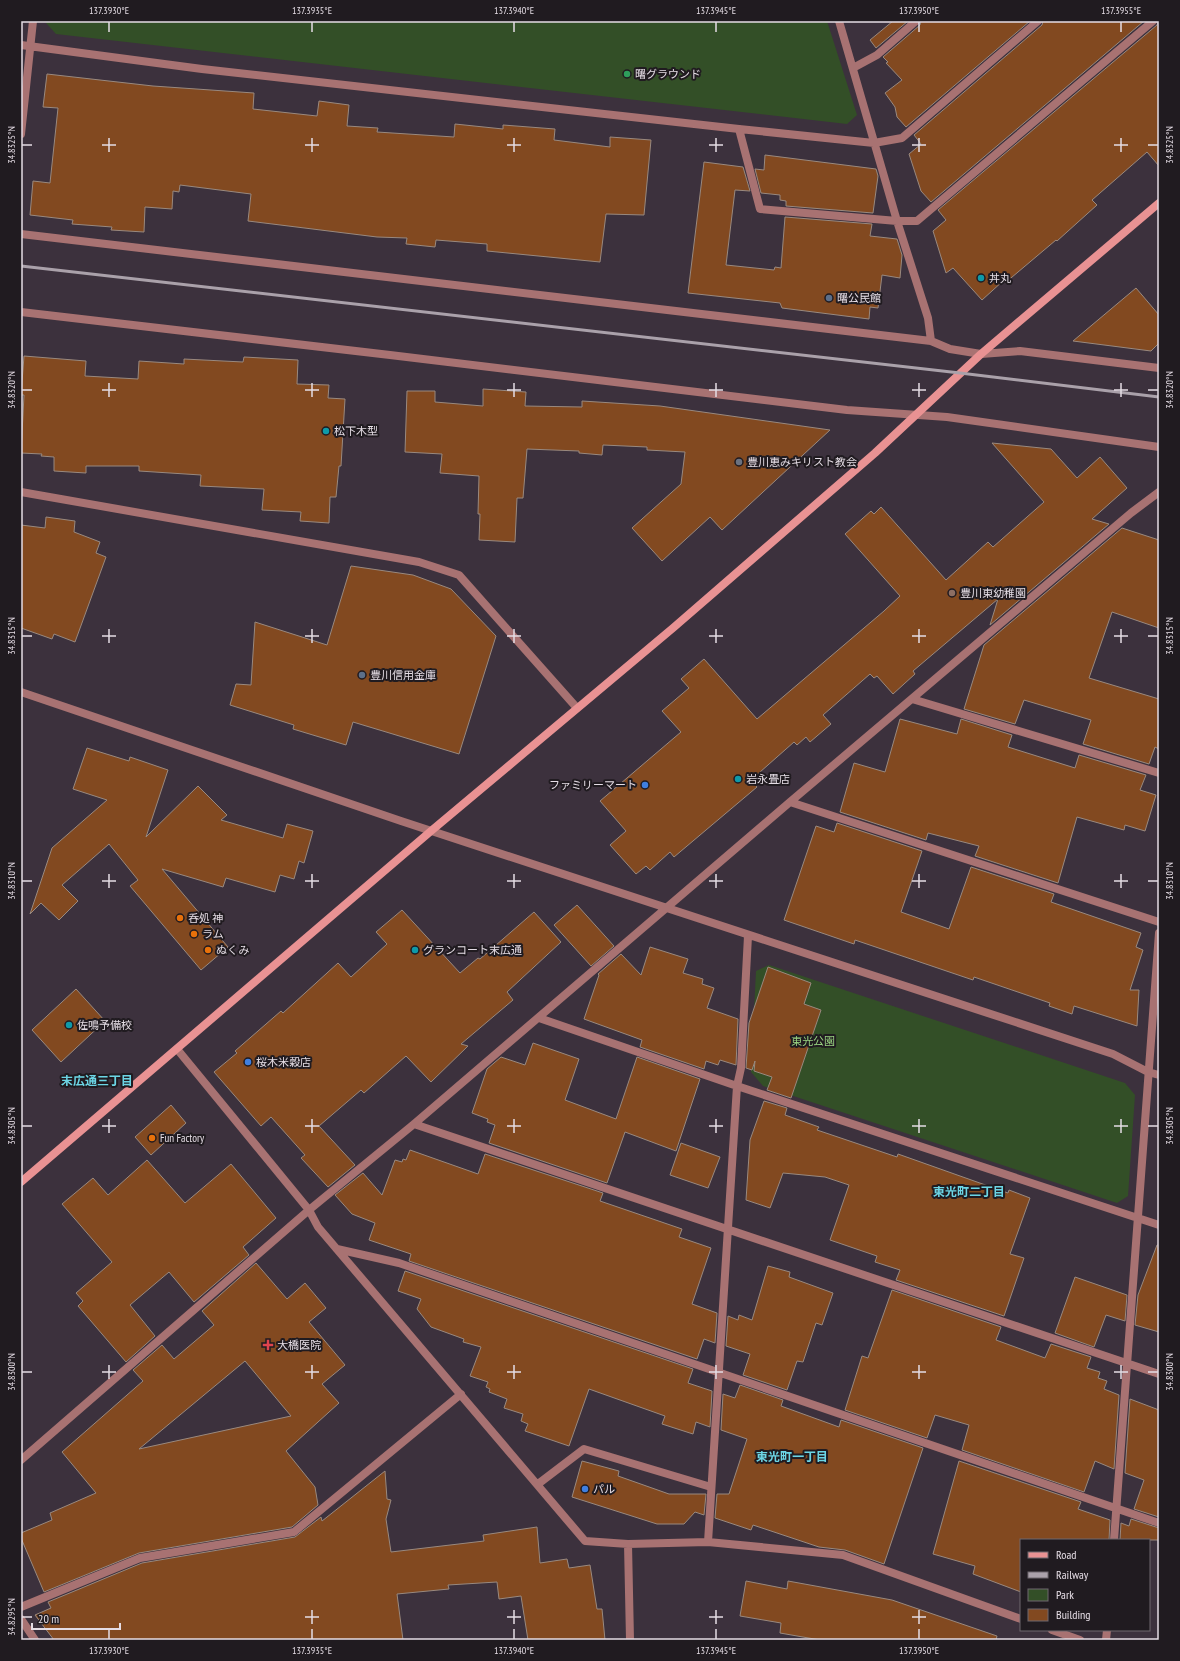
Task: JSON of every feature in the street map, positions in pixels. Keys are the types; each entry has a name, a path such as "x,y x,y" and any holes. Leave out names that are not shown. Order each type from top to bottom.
{"street":[{"path":"21,134 33,21"},
{"path":"839,21 897,221 928,318 931,341"},
{"path":"853,68 877,55 916,21"},
{"path":"21,45 194,68 874,143 902,138 1038,21"},
{"path":"740,129 760,209 897,221 918,221 1152,21"},
{"path":"21,1182 431,831 673,628 917,415 981,354 1159,203"},
{"path":"21,234 931,341 950,349 981,354 1020,351 1159,368"},
{"path":"21,312 390,354 847,410 947,417 1159,447"},
{"path":"21,492 419,562 459,575 577,708"},
{"path":"21,1460 309,1210 414,1124 912,698 1131,513 1159,492"},
{"path":"21,692 431,831 748,936 1113,1054 1148,1072 1159,1075"},
{"path":"912,698 1159,773"},
{"path":"790,802 1159,922"},
{"path":"1114,1539 1159,932"},
{"path":"708,1542 737,1086 742,1068 748,936"},
{"path":"539,1018 737,1086 1159,1225"},
{"path":"177,1049 309,1210 318,1227 462,1394 585,1541 628,1544 708,1542 843,1555 1020,1619"},
{"path":"414,1124 1159,1374"},
{"path":"337,1249 399,1263 1159,1523"},
{"path":"21,1607 140,1558 294,1532 462,1394"},
{"path":"538,1484 584,1449 711,1487"},
{"path":"628,1544 630,1640"},
{"path":"21,1619 35,1640"},
{"path":"1055,1631 1080,1640"}],"green space":[{"name":"曙グラウンド","path":"47,21 827,21 857,115 847,124 56,34 46,23"},
{"name":"東光公園","path":"769,965 1125,1083 1135,1095 1128,1196 1117,1203 763,1086 751,1072 756,971"}],"building":[{"path":"893,21 908,21 876,48 870,40"},
{"path":"921,21 1030,21 906,127 897,117 895,107 885,93 902,80 886,63 888,62 883,57 920,25"},
{"path":"1043,21 1144,21 931,202 921,191 909,154 921,144 914,135 1042,25"},
{"path":"1159,21 1159,166 1147,152 1092,200 1097,205 1057,241 1056,240 1005,283 1003,281 982,300 953,268 946,273 933,231 946,220 938,210 1157,25"},
{"path":"47,74 153,86 254,93 253,109 317,116 319,101 349,105 347,126 378,128 377,132 454,137 455,124 503,129 503,125 555,129 554,140 610,147 610,137 651,140 644,215 606,214 600,262 487,251 487,244 436,240 435,247 406,244 407,238 377,237 248,221 251,194 180,185 179,192 173,191 172,209 145,207 144,232 111,230 112,227 72,224 73,220 30,215 33,181 50,183 58,108 43,107"},
{"path":"765,155 876,169 878,176 873,213 786,206 786,201 780,200 780,195 761,193 755,169 764,170"},
{"path":"704,162 743,167 750,191 735,190 726,265 774,270 775,267 781,268 785,217 872,224 870,236 897,239 902,255 900,278 882,275 878,308 870,307 869,319 782,308 780,303 688,293"},
{"path":"1136,288 1159,315 1159,343 1151,351 1073,341"},
{"path":"24,356 86,361 85,376 138,379 139,361 184,364 184,359 243,362 244,357 298,360 297,384 329,385 328,398 345,399 341,466 339,466 336,497 330,497 329,523 300,521 301,512 262,510 264,489 200,486 201,475 139,471 139,466 86,466 86,473 54,471 54,457 41,456 42,454 21,453 24,395 21,395"},
{"path":"483,389 526,392 525,406 582,407 582,401 660,406 830,430 722,530 710,517 662,561 632,528 681,484 685,452 647,450 647,447 603,445 602,455 579,453 579,451 527,449 523,498 517,498 515,542 479,540 479,476 440,473 442,454 405,452 407,391 435,391 435,402 483,406"},
{"path":"992,443 1051,449 1077,478 1100,457 1127,488 1092,519 1109,524 990,625 998,599 913,671 915,674 893,694 877,676 874,678 870,674 823,715 831,724 810,742 806,737 797,745 794,742 751,780 757,787 674,857 670,852 650,870 646,866 636,874 610,845 626,831 600,801 681,732 662,711 689,688 681,679 704,659 757,719 884,611 900,596 845,534 871,511 874,514 881,507 946,580 988,542 993,547 1044,502"},
{"path":"46,517 75,521 74,532 100,542 96,553 106,557 75,642 54,634 52,639 21,628 21,525 45,528"},
{"path":"1122,528 1159,540 1159,628 1112,612 1089,678 1159,699 1159,749 1155,747 1149,764 1083,744 1091,720 1024,700 1015,724 964,709 984,645"},
{"name":"豊川信用金庫","path":"351,566 413,575 451,589 496,636 459,754 353,722 346,745 293,729 294,725 230,705 236,684 251,685 255,622 327,645"},
{"path":"900,719 957,734 961,719 1012,735 1008,747 1075,768 1079,755 1146,775 1140,790 1156,795 1145,831 1125,825 1124,830 1077,817 1058,883 975,856 979,846 928,833 926,840 840,812 854,763 885,772"},
{"path":"87,748 129,761 130,757 168,770 146,837 198,786 227,815 221,820 283,838 287,824 313,831 304,863 299,861 294,879 280,875 275,892 226,878 223,887 162,869 228,947 201,970 130,886 138,880 109,844 62,885 78,901 59,920 41,903 30,914 52,848 107,800 73,789"},
{"path":"837,823 922,851 901,912 949,929 971,867 1054,894 1051,902 1141,933 1136,947 1143,950 1130,990 1139,990 1137,1026 1074,1006 1072,1014 1049,1006 1050,1003 974,977 973,980 855,940 854,944 784,920 816,826 834,832"},
{"path":"577,905 614,946 591,966 554,925"},
{"path":"402,910 460,973 478,958 480,959 534,912 561,942 507,992 513,1000 461,1044 468,1046 431,1082 406,1056 364,1093 361,1090 319,1126 355,1165 328,1187 301,1158 305,1155 271,1117 261,1126 214,1072 237,1053 235,1051 281,1011 283,1013 338,963 351,977 387,944 376,932"},
{"path":"650,947 688,959 683,973 703,979 702,984 714,988 707,1008 738,1019 736,1065 720,1060 718,1065 706,1061 704,1069 640,1047 642,1040 584,1019 599,975 598,974 621,954 641,975"},
{"path":"768,967 811,983 804,1004 821,1010 791,1098 767,1090 772,1077 754,1071 755,1061 752,1070 746,1068 749,1023"},
{"name":"佐鳴予備校","path":"76,989 105,1021 61,1062 32,1030"},
{"path":"533,1043 579,1059 565,1100 616,1119 637,1057 700,1079 676,1151 625,1132 607,1183 489,1143 495,1125 487,1122 488,1119 472,1113 487,1069 501,1057 525,1065"},
{"path":"764,1101 787,1108 785,1115 819,1127 817,1130 897,1157 898,1154 1008,1193 1009,1190 1030,1198 1010,1254 1024,1258 1004,1316 896,1280 900,1270 875,1262 877,1256 830,1240 849,1185 825,1177 783,1173 770,1208 746,1200 750,1140"},
{"path":"171,1105 186,1123 151,1155 135,1137"},
{"path":"681,1143 720,1157 708,1188 670,1175"},
{"path":"410,1150 478,1174 485,1154 603,1193 600,1201 682,1229 679,1237 711,1248 692,1304 717,1313 715,1343 704,1339 697,1359 409,1261 411,1254 369,1240 375,1223 352,1214 335,1195 363,1173 382,1195 395,1160 402,1162 403,1159 406,1160"},
{"path":"147,1160 185,1203 231,1164 276,1218 243,1247 249,1255 194,1302 169,1272 130,1305 155,1336 126,1362 78,1306 83,1301 76,1293 112,1262 62,1204 93,1178 108,1195"},
{"path":"1157,1245 1159,1245 1159,1332 1135,1325 1138,1295"},
{"path":"256,1263 287,1299 305,1283 326,1308 309,1322 345,1365 322,1384 339,1403 286,1451 315,1487 318,1505 292,1527 139,1553 44,1592 21,1538 21,1533 52,1520 50,1513 96,1493 62,1452 143,1381 133,1370 162,1345 174,1359 214,1325 202,1311","holes":["245,1361 291,1416 139,1449"]},
{"path":"768,1266 790,1272 789,1277 833,1293 822,1325 816,1323 803,1362 797,1361 787,1390 743,1375 750,1354 726,1346 728,1316 738,1320 739,1315 752,1320"},
{"path":"405,1271 693,1369 688,1383 712,1391 710,1427 696,1422 693,1434 662,1424 665,1416 589,1389 569,1446 525,1431 528,1424 521,1421 523,1414 504,1408 507,1399 489,1392 490,1389 486,1387 488,1382 470,1376 481,1347 463,1342 464,1339 431,1327 417,1309 421,1299 398,1291"},
{"path":"1075,1277 1127,1295 1125,1321 1106,1315 1094,1347 1055,1333"},
{"path":"892,1290 1001,1327 996,1340 1045,1358 1051,1344 1091,1357 1087,1368 1100,1372 1098,1378 1107,1381 1104,1389 1119,1395 1114,1469 1095,1461 1084,1492 962,1450 969,1425 935,1415 927,1438 845,1410 862,1356 868,1358"},
{"path":"740,1385 783,1400 781,1406 839,1427 841,1420 923,1448 884,1564 845,1550 819,1547 753,1525 751,1530 715,1518 717,1494 729,1494 747,1439 721,1430 723,1394 735,1398"},
{"path":"1130,1399 1159,1410 1159,1517 1134,1509 1144,1480 1125,1473"},
{"path":"582,1461 619,1471 618,1476 669,1494 706,1494 704,1515 695,1512 684,1524 657,1524 572,1497"},
{"path":"959,1461 1081,1502 1078,1509 1110,1520 1109,1539 1020,1539 1020,1592 973,1574 975,1566 933,1554"},
{"path":"385,1471 387,1499 391,1500 386,1519 391,1552 484,1541 483,1535 537,1527 540,1563 567,1559 569,1568 590,1565 597,1609 602,1609 605,1640 528,1640 521,1596 499,1599 497,1582 448,1585 449,1589 397,1594 403,1640 54,1640 35,1615 51,1608 48,1602 142,1563 295,1537 321,1517 322,1521"},
{"path":"1131,1519 1159,1528 1159,1540 1120,1539 1121,1523 1129,1526"},
{"path":"746,1581 787,1589 788,1581 892,1600 997,1636 996,1640 820,1640 780,1633 781,1623 740,1616"}],"railway":[{"path":"21,266 1159,397"}],"place":[{"name":"曙グラウンド","path":"627,74"},
{"name":"丼丸","path":"981,278"},
{"name":"曙公民館","path":"829,298"},
{"name":"松下木型","path":"326,431"},
{"name":"豊川恵みキリスト教会","path":"739,462"},
{"name":"豊川東幼稚園","path":"952,593"},
{"name":"豊川信用金庫","path":"362,675"},
{"name":"岩永畳店","path":"738,779"},
{"name":"ファミリーマート","path":"645,785"},
{"name":"呑処 神","path":"180,918"},
{"name":"ラム","path":"194,934"},
{"name":"ぬくみ","path":"208,950"},
{"name":"グランコート末広通","path":"415,950"},
{"name":"佐鳴予備校","path":"69,1025"},
{"name":"桜木米穀店","path":"248,1062"},
{"name":"Fun Factory","path":"152,1138"},
{"name":"大橋医院","path":"268,1345"},
{"name":"パル","path":"585,1489"}],"district":[{"name":"末広通三丁目","path":"97,1080"},
{"name":"東光町二丁目","path":"969,1191"},
{"name":"東光町一丁目","path":"792,1456"}]}
